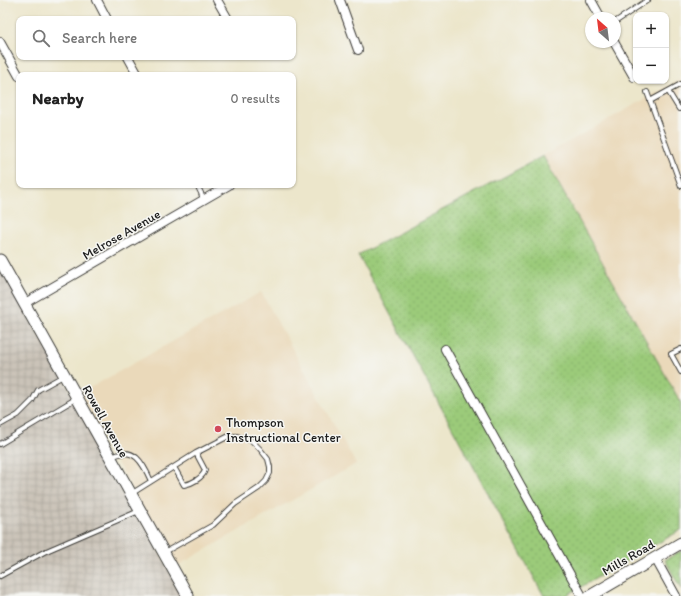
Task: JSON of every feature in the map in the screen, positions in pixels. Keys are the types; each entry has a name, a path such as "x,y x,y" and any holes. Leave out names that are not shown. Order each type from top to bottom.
{"street":[{"path":"97,0 105,16"},
{"path":"217,0 226,16"},
{"path":"340,0 358,50"},
{"path":"591,0 598,12"},
{"path":"0,42 17,72"},
{"path":"617,48 633,75"},
{"path":"130,60 136,72"},
{"name":"Melrose Avenue","path":"25,303 225,188"},
{"name":"Rowell Avenue","path":"0,260 78,398 163,554 188,596"},
{"path":"445,349 582,596"},
{"name":"Mills Road","path":"590,596 681,543"},
{"path":"655,558 676,596"}],"lane":[{"path":"621,18 648,0"},
{"path":"650,101 681,84"},
{"path":"668,91 679,109 681,108"},
{"path":"647,92 681,186"},
{"path":"198,188 203,200"},
{"path":"681,349 672,354 681,372"},
{"path":"0,425 18,415 32,401 38,390 65,375"},
{"path":"0,444 78,398"},
{"path":"131,494 196,453 226,437 238,436 252,441 269,462 270,473 266,481 259,488 235,504 217,522 163,554"},
{"path":"110,458 123,452 132,454 141,463 151,481"},
{"path":"174,467 184,485 201,477 205,470 196,453"},
{"path":"0,576 44,552 140,510"}],"shaded area":[{"path":"681,79 681,403 543,156"},
{"path":"0,265 184,596 0,596"},
{"name":"Thompson Instructional Center","path":"261,292 356,464 175,567 79,394"}],"green space":[{"path":"543,156 681,403 681,530 565,596 544,596 358,255"},
{"path":"681,551 681,589 665,560"}],"place":[{"name":"Thompson Instructional Center","path":"218,429"}]}
